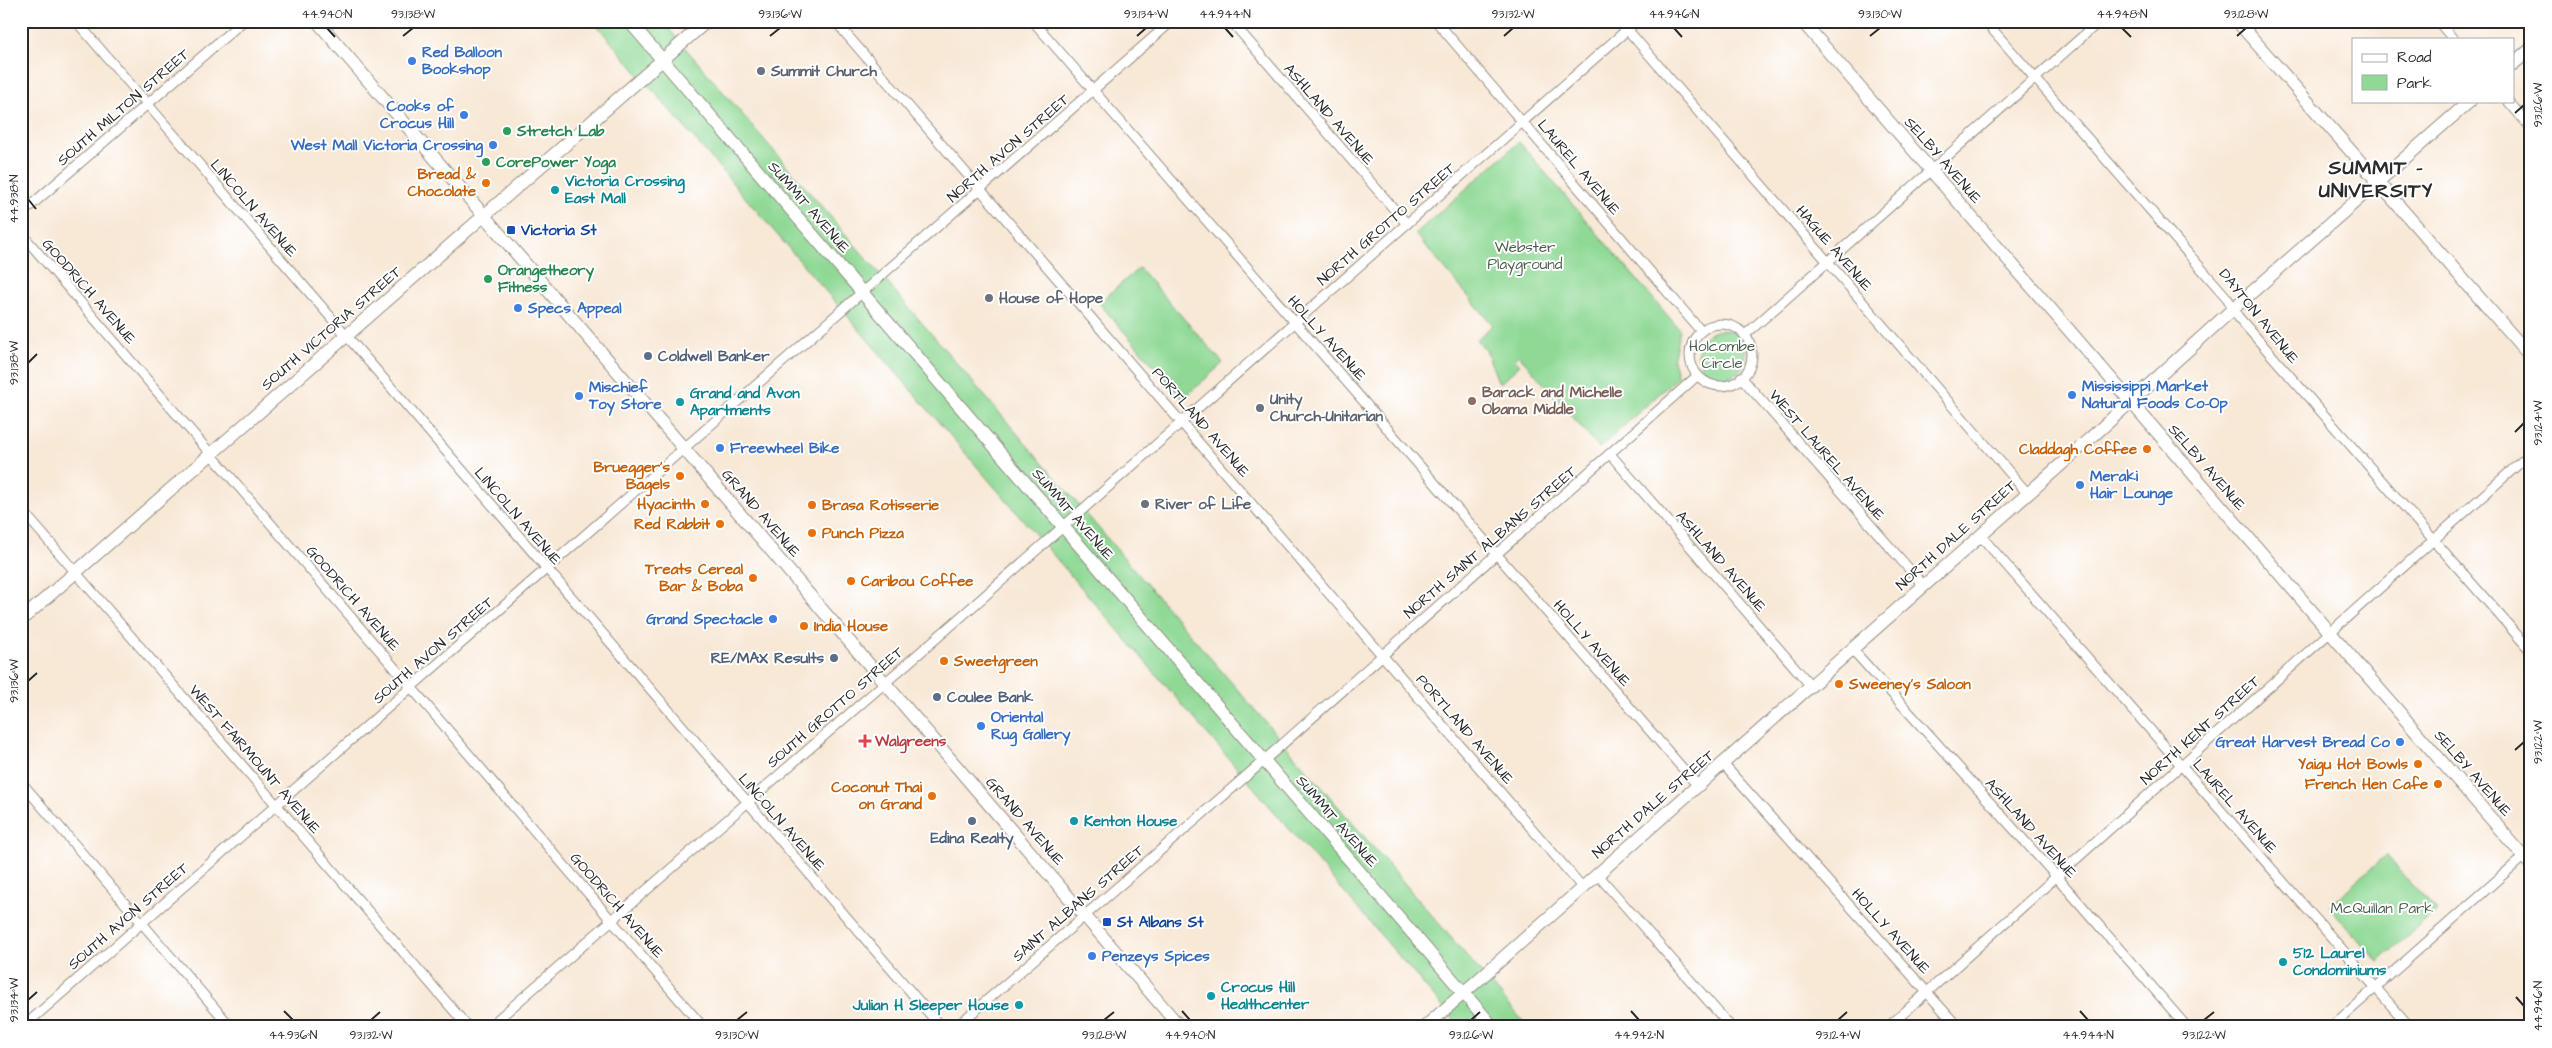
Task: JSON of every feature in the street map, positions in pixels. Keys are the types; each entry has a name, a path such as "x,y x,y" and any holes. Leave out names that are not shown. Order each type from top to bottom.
{"street":[{"name":"LINCOLN AVENUE","path":"76,21 941,1027"},
{"name":"SOUTH MILTON STREET","path":"21,214 243,21"},
{"name":"GRAND AVENUE","path":"317,21 1180,1027"},
{"name":"SUMMIT AVENUE","path":"629,21 1493,1027"},
{"name":"SOUTH VICTORIA STREET","path":"21,620 707,21"},
{"name":"PORTLAND AVENUE","path":"835,21 980,191 1183,422 1583,888"},
{"name":"HOLLY AVENUE","path":"1033,21 1698,786"},
{"name":"NORTH AVON STREET","path":"862,294 1172,21"},
{"name":"ASHLAND AVENUE","path":"1231,21 1407,224"},
{"name":"LAUREL AVENUE","path":"1436,21 1700,330"},
{"name":"HAGUE AVENUE","path":"1620,21 2028,494"},
{"name":"NORTH GROTTO STREET","path":"1063,526 1637,21"},
{"name":"SELBY AVENUE","path":"1802,21 2330,633 2528,857"},
{"name":"DAYTON AVENUE","path":"1985,21 2227,298 2239,318 2531,651"},
{"path":"1745,335 2100,21"},
{"path":"2237,21 2531,358"},
{"path":"2438,21 2452,38"},
{"path":"2514,63 2531,49"},
{"name":"NORTH DALE STREET","path":"1425,1027 2469,102"},
{"path":"2509,102 2531,128"},
{"name":"GOODRICH AVENUE","path":"21,233 703,1027"},
{"name":"SOUTH AVON STREET","path":"23,1027 862,294"},
{"path":"1724,324 1734,326 1745,335 1752,346 1752,354 1751,364 1741,378 1722,387 1711,385 1697,376 1689,357 1694,338 1700,330 1724,324"},
{"name":"NORTH SAINT ALBANS STREET","path":"1264,760 1697,376"},
{"name":"WEST LAUREL AVENUE","path":"1741,378 1924,586"},
{"name":"NORTH KENT STREET","path":"1888,1027 1992,937 2056,876 2531,453"},
{"name":"ASHLAND AVENUE","path":"1610,454 1811,686"},
{"name":"WEST FAIRMOUNT AVENUE","path":"21,510 468,1027"},
{"name":"SOUTH GROTTO STREET","path":"490,1027 1063,526"},
{"name":"LAUREL AVENUE","path":"1980,535 2410,1027"},
{"name":"ASHLAND AVENUE","path":"1852,649 2056,876 2187,1027"},
{"name":"SAINT ALBANS STREET","path":"956,1027 1264,760"},
{"name":"HOLLY AVENUE","path":"1723,764 1928,991 1958,1027"},
{"path":"21,782 231,1027"},
{"path":"2330,1027 2528,857"},
{"path":"1598,875 1731,1027"}],"green space":[{"path":"593,21 662,21 1528,1027 1460,1027"},
{"name":"Webster Playground","path":"1519,142 1680,330 1673,360 1678,377 1599,448 1519,355 1514,359 1520,365 1500,383 1498,381 1486,350 1476,340 1493,325 1415,234"},
{"path":"1139,268 1223,363 1183,399 1099,303"},
{"name":"Holcombe Circle","path":"1722,330 1731,332 1739,337 1744,345 1746,354 1744,363 1739,371 1731,376 1722,378 1713,376 1705,371 1700,363 1698,354 1700,345 1705,337 1713,332"},
{"name":"McQuillan Park","path":"2386,855 2436,911 2378,962 2329,906"}],"place":[{"name":"Red Balloon Bookshop","path":"412,61"},
{"name":"Summit Church","path":"761,71"},
{"name":"Cooks of Crocus Hill","path":"464,115"},
{"name":"Stretch Lab","path":"507,131"},
{"name":"West Mall Victoria Crossing","path":"493,145"},
{"name":"CorePower Yoga","path":"486,162"},
{"name":"Bread & Chocolate","path":"486,183"},
{"name":"Victoria Crossing East Mall","path":"555,190"},
{"name":"Victoria St","path":"511,230"},
{"name":"Orangetheory Fitness","path":"488,279"},
{"name":"House of Hope","path":"989,298"},
{"name":"Specs Appeal","path":"518,308"},
{"name":"Coldwell Banker","path":"648,356"},
{"name":"Mississippi Market Natural Foods Co-Op","path":"2072,395"},
{"name":"Mischief Toy Store","path":"579,396"},
{"name":"Barack and Michelle Obama Middle","path":"1472,401"},
{"name":"Grand and Avon Apartments","path":"680,402"},
{"name":"Unity Church-Unitarian","path":"1260,408"},
{"name":"Freewheel Bike","path":"720,448"},
{"name":"Claddagh Coffee","path":"2147,449"},
{"name":"Bruegger's Bagels","path":"680,476"},
{"name":"Meraki Hair Lounge","path":"2080,485"},
{"name":"Hyacinth","path":"705,504"},
{"name":"River of Life","path":"1145,504"},
{"name":"Brasa Rotisserie","path":"812,505"},
{"name":"Red Rabbit","path":"720,524"},
{"name":"Punch Pizza","path":"812,533"},
{"name":"Treats Cereal Bar & Boba","path":"753,578"},
{"name":"Caribou Coffee","path":"851,581"},
{"name":"Grand Spectacle","path":"773,619"},
{"name":"India House","path":"804,626"},
{"name":"RE/MAX Results","path":"834,658"},
{"name":"Sweetgreen","path":"944,661"},
{"name":"Sweeney's Saloon","path":"1839,684"},
{"name":"Coulee Bank","path":"937,697"},
{"name":"Oriental Rug Gallery","path":"981,726"},
{"name":"Walgreens","path":"865,741"},
{"name":"Great Harvest Bread Co","path":"2400,742"},
{"name":"Yaigu Hot Bowls","path":"2418,764"},
{"name":"French Hen Cafe","path":"2438,784"},
{"name":"Coconut Thai on Grand","path":"932,796"},
{"name":"Edina Realty","path":"972,821"},
{"name":"Kenton House","path":"1074,821"},
{"name":"St Albans St","path":"1107,922"},
{"name":"Penzeys Spices","path":"1092,956"},
{"name":"512 Laurel Condominiums","path":"2283,962"},
{"name":"Crocus Hill Healthcenter","path":"1211,996"},
{"name":"Julian H Sleeper House","path":"1019,1005"}],"district":[{"name":"SUMMIT - UNIVERSITY","path":"2376,178"}]}
